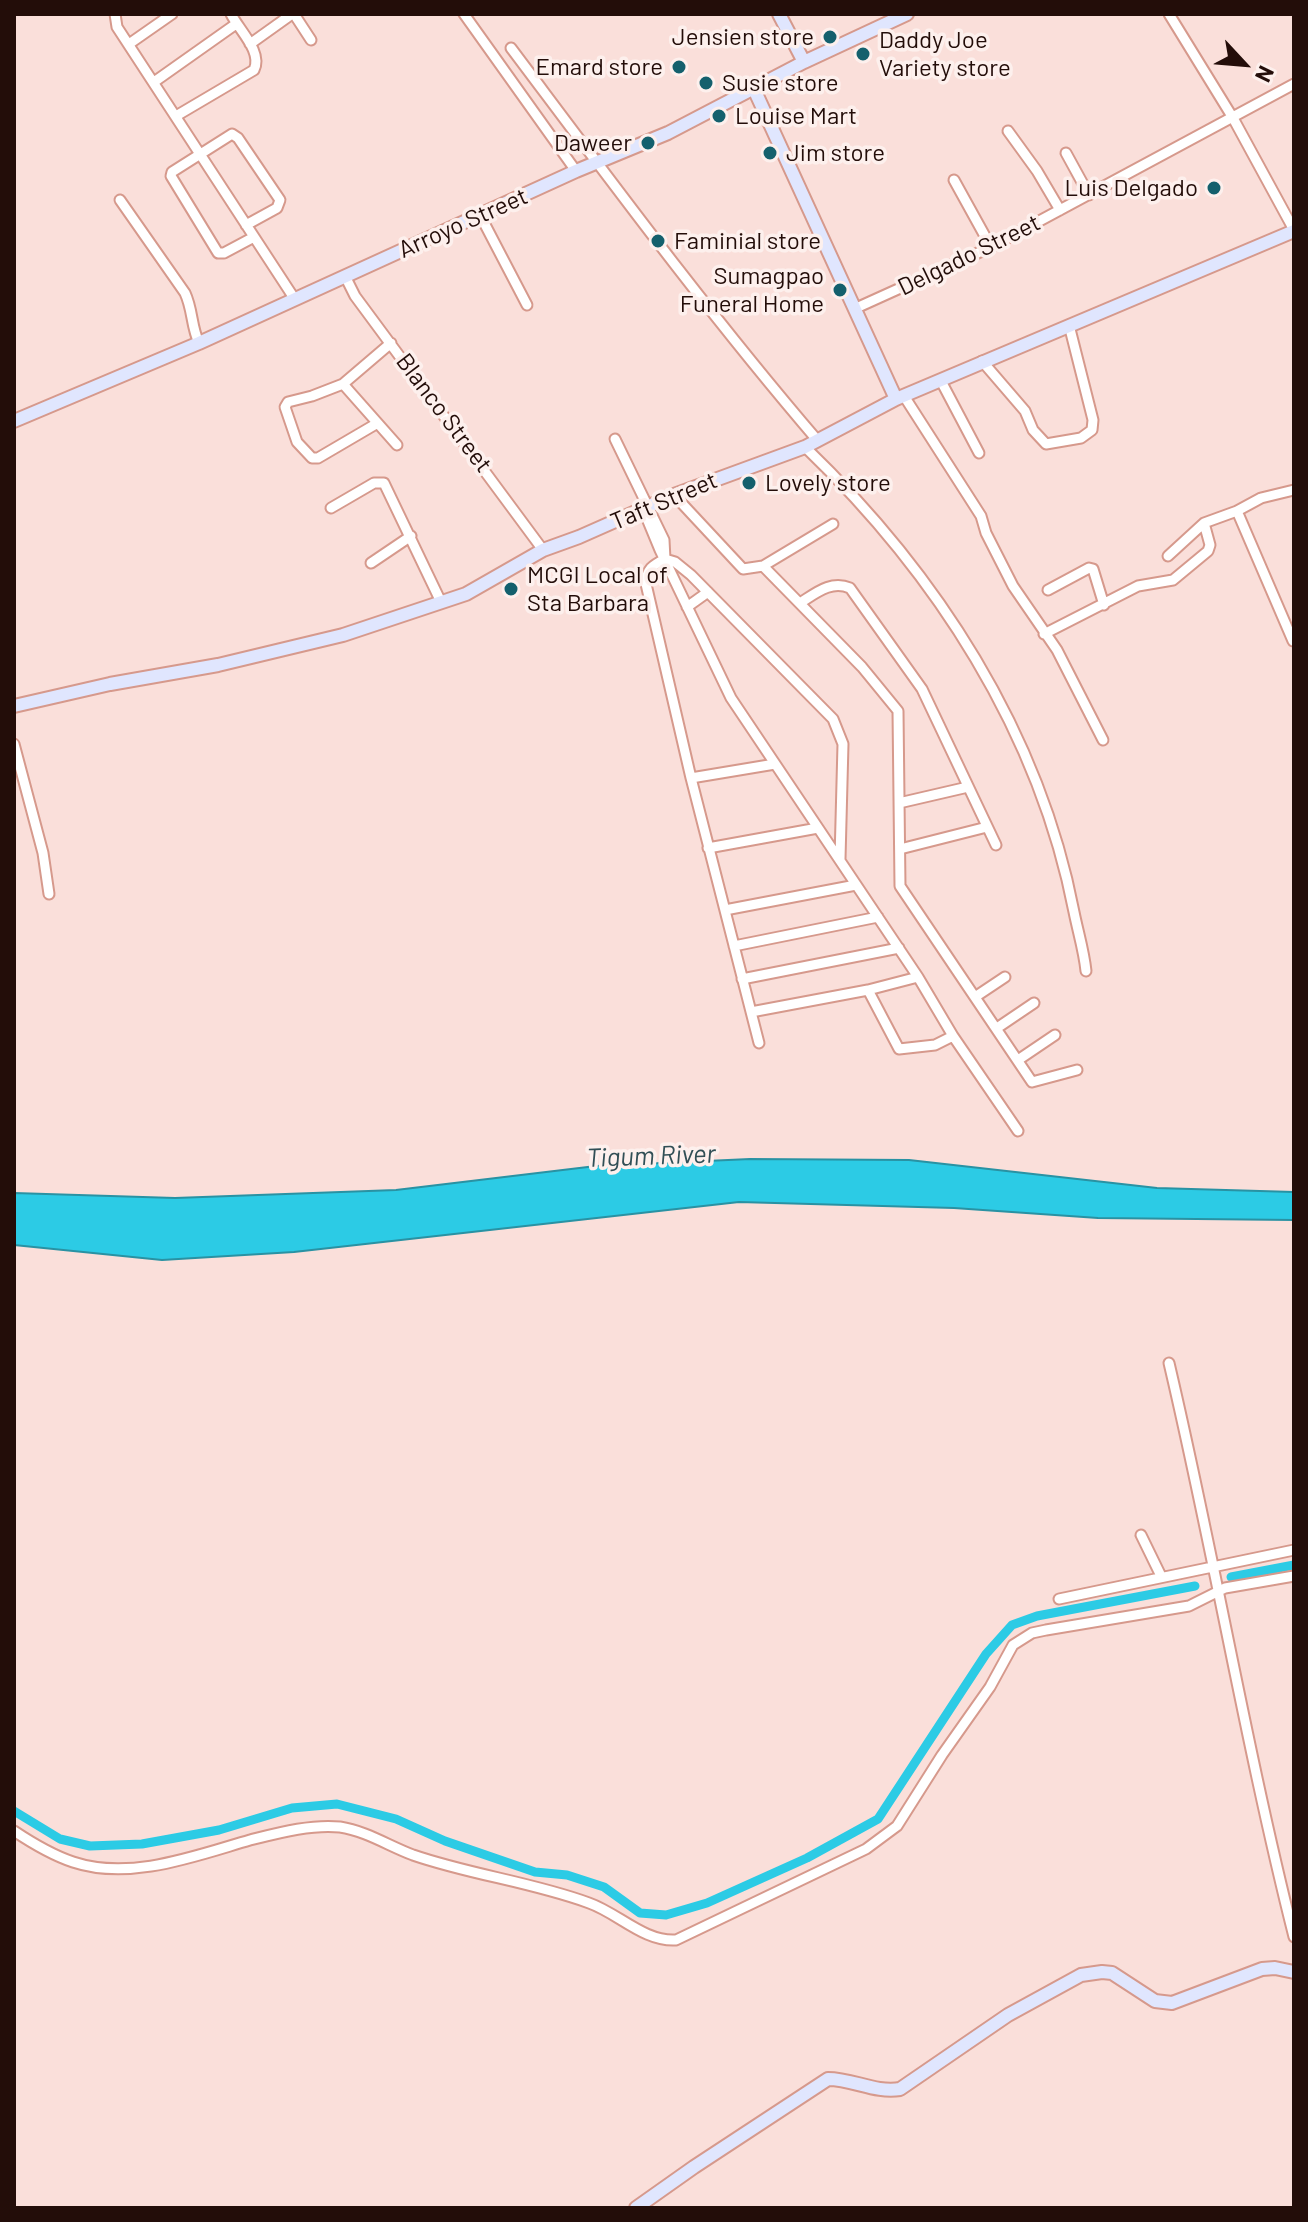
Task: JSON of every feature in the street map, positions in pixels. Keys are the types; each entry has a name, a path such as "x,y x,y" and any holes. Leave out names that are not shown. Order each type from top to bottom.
{"street":[{"path":"115,14 117,27 294,298"},
{"path":"129,44 172,14"},
{"path":"176,116 254,70 257,57 231,14"},
{"path":"250,44 293,14 311,40"},
{"path":"464,14 576,171"},
{"path":"779,14 804,62"},
{"name":"Arroyo Street","path":"14,421 199,343 576,171 668,133 804,62 907,14"},
{"path":"1169,14 1233,118 1294,230"},
{"path":"154,82 236,24"},
{"path":"511,48 595,163 811,444 856,496 945,611 1002,705 1053,824 1086,971"},
{"name":"Delgado Street","path":"854,309 991,247 1294,84"},
{"path":"754,89 854,309 900,398 981,516 986,533 1013,586 1057,650 1103,740"},
{"path":"529,104 545,93"},
{"path":"1008,131 1060,210"},
{"path":"246,225 277,208 280,200 232,134 172,172 171,176 215,250 224,253 254,237"},
{"path":"1066,153 1089,195"},
{"path":"954,180 991,247"},
{"path":"120,200 185,293 191,306 192,328 199,343"},
{"path":"480,215 527,305"},
{"name":"Taft Street","path":"14,706 110,684 218,665 343,635 466,594 543,550 674,495 811,444 900,398 982,361 1294,230"},
{"name":"Blanco Street","path":"345,276 355,296 543,550"},
{"path":"982,361 1025,411 1046,444 1081,438 1092,430 1093,420 1069,325"},
{"path":"376,424 318,458 307,454 297,442 285,407 288,402 343,384 391,343"},
{"path":"941,381 979,453"},
{"path":"343,384 397,445"},
{"path":"615,439 664,540 665,559 731,698 1018,1131"},
{"path":"331,508 379,481 384,483 441,602"},
{"path":"1168,556 1204,523 1261,498 1294,490"},
{"path":"674,495 743,569 763,566 833,524"},
{"path":"1237,511 1293,641"},
{"path":"1044,634 1146,583 1173,580 1203,556 1210,545 1204,523"},
{"path":"371,563 411,536"},
{"path":"759,1043 708,848 646,584 646,573 652,566 665,559 675,562 833,719 843,744 840,859"},
{"path":"763,566 862,667 898,711 900,886 1032,1082 1077,1070"},
{"path":"1048,590 1089,568 1096,573 1104,605"},
{"path":"800,603 828,587 842,585 850,588 922,689 996,845"},
{"path":"687,607 708,592"},
{"path":"14,744 43,853 49,894"},
{"path":"691,778 775,764"},
{"path":"899,803 968,787"},
{"path":"900,849 987,827"},
{"path":"708,848 818,828"},
{"path":"725,910 856,885"},
{"path":"734,946 878,917"},
{"path":"742,979 899,948"},
{"path":"751,1012 868,990 918,977"},
{"path":"975,997 1005,977"},
{"path":"868,990 899,1049 935,1045 953,1036"},
{"path":"997,1028 1034,1003"},
{"path":"1018,1060 1055,1035"},
{"path":"1169,1363 1220,1591 1232,1667 1294,1937"},
{"path":"1141,1535 1161,1576"},
{"path":"1059,1599 1294,1550"},
{"path":"14,1831 74,1863 129,1869 271,1835 316,1827 342,1828 358,1831 413,1855 591,1903 661,1941 676,1940 866,1849 897,1826 942,1755 983,1699 1013,1645 1023,1638 1046,1630 1189,1606 1220,1591 1294,1576"},
{"path":"636,2208 822,2082 843,2079 882,2091 900,2089 1008,2015 1081,1975 1112,1973 1155,2001 1172,2003 1262,1969 1294,1972"}],"water":[{"path":"750,1159 909,1160 1157,1188 1294,1192 1294,1220 1098,1218 954,1208 739,1202 294,1252 162,1260 14,1245 14,1193 175,1198 396,1190 596,1166"}],"waterway":[{"path":"1231,1577 1294,1565"},
{"path":"14,1811 60,1839 90,1846 142,1844 219,1830 292,1808 337,1804 396,1819 445,1841 535,1872 567,1875 604,1887 640,1913 666,1915 707,1903 807,1858 878,1819 986,1654 1012,1625 1037,1616 1195,1586"}],"place":[{"name":"Jensien store","path":"830,37"},
{"name":"Daddy Joe Variety store","path":"863,54"},
{"name":"Emard store","path":"679,67"},
{"name":"Susie store","path":"706,83"},
{"name":"Louise Mart","path":"719,116"},
{"name":"Daweer","path":"648,143"},
{"name":"Jim store","path":"770,153"},
{"name":"Luis Delgado","path":"1214,188"},
{"name":"Faminial store","path":"658,241"},
{"name":"Sumagpao Funeral Home","path":"840,290"},
{"name":"Lovely store","path":"749,483"},
{"name":"MCGI Local of Sta Barbara","path":"511,589"}],"water label":[{"name":"Tigum River","path":"651,1156"}]}
